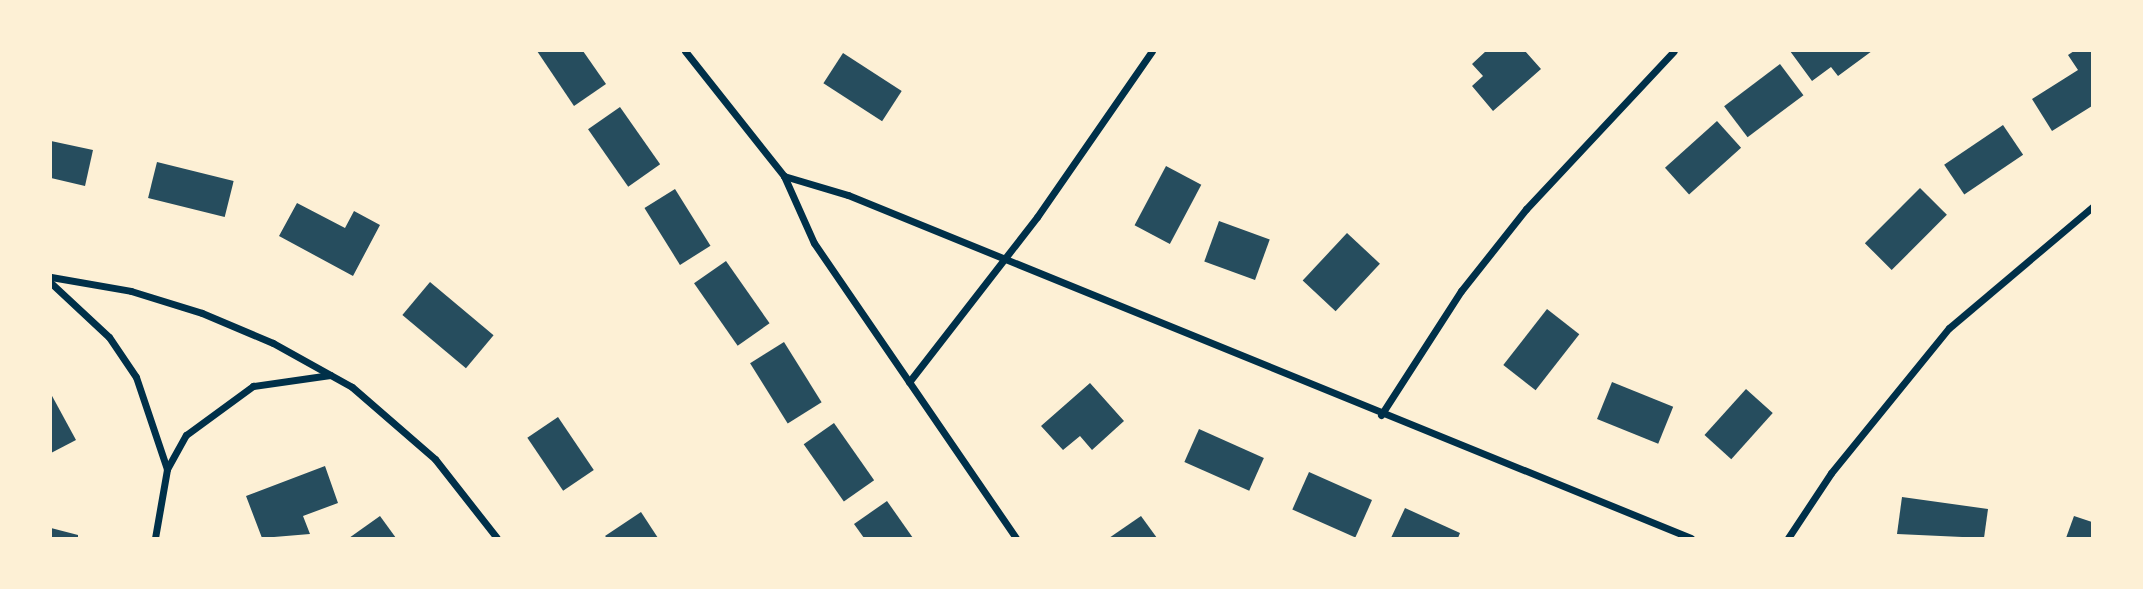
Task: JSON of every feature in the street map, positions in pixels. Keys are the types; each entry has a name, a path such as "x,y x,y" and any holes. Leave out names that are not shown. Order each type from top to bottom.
{"street":[{"path":"685,51 784,176 814,243 1016,538"},
{"path":"909,382 1001,262 1152,51"},
{"path":"1381,415 1461,291 1526,209 1674,51"},
{"path":"784,176 848,195 1001,262 1691,538"},
{"path":"1788,538 1840,462 1949,328 2092,207"},
{"path":"51,277 131,291 202,313 331,375 435,458 497,538"},
{"path":"51,283 109,337 136,377 167,469"},
{"path":"155,538 167,469 186,435 253,386 331,375"}],"building":[{"path":"537,51 583,51 606,84 574,106"},
{"path":"1486,51 1525,51 1541,69 1493,111 1472,86 1483,76 1472,64"},
{"path":"1790,51 1872,51 1838,76 1831,67 1812,81"},
{"path":"2074,51 2092,51 2092,106 2052,131 2032,99 2078,70 2068,55"},
{"path":"843,53 902,91 882,121 823,83"},
{"path":"1780,64 1803,95 1748,137 1724,106"},
{"path":"620,107 660,164 628,187 588,129"},
{"path":"1717,121 1741,148 1689,195 1665,168"},
{"path":"2003,125 2023,155 1964,195 1944,165"},
{"path":"51,141 93,150 85,186 51,178"},
{"path":"157,162 234,181 225,217 148,198"},
{"path":"1166,166 1201,185 1170,244 1135,225"},
{"path":"1920,188 1947,215 1892,270 1865,243"},
{"path":"675,189 711,246 680,265 644,208"},
{"path":"297,203 345,228 354,211 380,225 353,276 279,236"},
{"path":"1219,221 1270,239 1255,280 1204,261"},
{"path":"1347,233 1380,264 1336,311 1303,281"},
{"path":"726,261 770,323 738,346 694,283"},
{"path":"430,282 494,335 466,368 402,315"},
{"path":"1547,309 1579,334 1536,390 1503,365"},
{"path":"784,342 822,402 788,423 750,363"},
{"path":"1612,382 1673,407 1658,444 1597,419"},
{"path":"1090,383 1124,421 1092,450 1080,436 1063,450 1041,426"},
{"path":"1746,389 1773,413 1731,459 1705,435"},
{"path":"51,394 76,440 51,453"},
{"path":"558,417 594,470 563,491 527,438"},
{"path":"834,423 874,480 844,502 804,444"},
{"path":"1199,429 1264,458 1249,491 1184,462"},
{"path":"325,466 338,503 303,516 310,534 262,538 246,496"},
{"path":"1309,472 1372,500 1355,538 1292,509"},
{"path":"1902,497 1988,509 1984,538 1897,534"},
{"path":"887,501 913,538 864,538 854,524"},
{"path":"1405,508 1460,533 1458,538 1391,538"},
{"path":"641,512 658,538 605,536"},
{"path":"380,516 396,538 349,538"},
{"path":"1141,516 1157,538 1109,538"},
{"path":"2074,516 2092,522 2092,538 2066,538"},
{"path":"51,528 78,535 78,538 51,538"}]}
